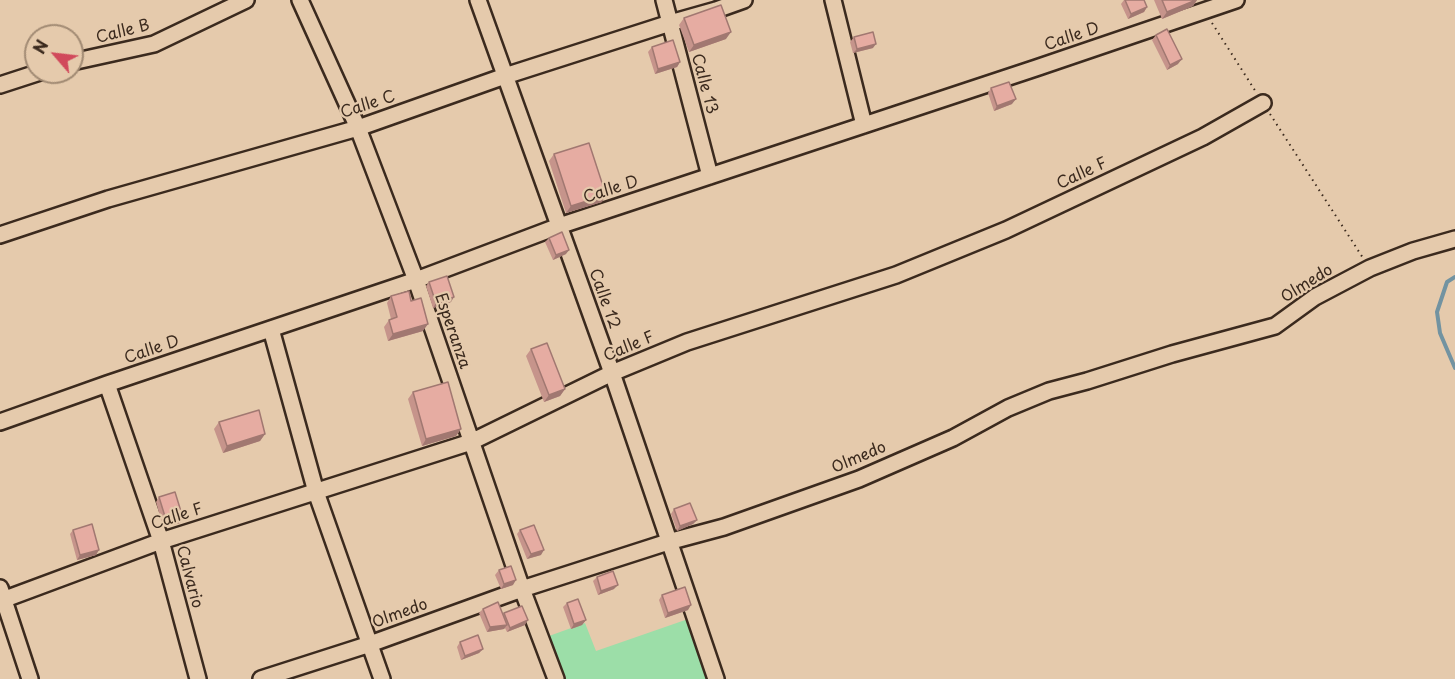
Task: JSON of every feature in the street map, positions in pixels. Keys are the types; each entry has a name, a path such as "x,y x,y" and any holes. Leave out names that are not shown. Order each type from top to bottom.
{"street":[{"name":"Calle B","path":"84,59 154,44 246,0"},
{"name":"Esperanza","path":"300,0 358,128 416,280 522,590 556,679"},
{"name":"Calle 12","path":"478,0 612,373 716,679"},
{"name":"Calle 13","path":"664,0 710,176"},
{"name":"Calle C","path":"0,235 108,199 358,128 505,76 744,0"},
{"path":"833,0 864,125"},
{"name":"Calle D","path":"0,422 416,280 559,226 1236,0"},
{"path":"0,85 24,77"},
{"name":"Calle F","path":"1,596 161,541 471,442 612,373 687,342 896,275 1027,220 1203,137 1263,103"},
{"name":"Olmedo","path":"261,679 668,542 724,527 859,479 953,438 1008,408 1049,391 1275,326 1315,297 1370,268 1413,251 1455,239"},
{"path":"271,329 316,492 382,679"},
{"name":"Calvario","path":"107,384 161,541 198,679"},
{"path":"1,596 30,679"}],"path":[{"path":"1203,11 1370,268"}],"green space":[{"path":"691,618 708,679 563,679 549,636 585,623 596,651"}],"building":[{"path":"1125,0 1144,0 1147,7 1131,14"},
{"path":"1162,0 1196,0 1167,12"},
{"path":"721,5 731,32 694,45 684,18"},
{"path":"1167,29 1182,59 1170,65 1156,35"},
{"path":"873,32 876,44 857,49 854,37"},
{"path":"673,40 680,62 658,69 652,47"},
{"path":"1009,82 1016,99 997,106 991,88"},
{"path":"589,143 606,195 571,206 554,154"},
{"path":"562,232 569,250 556,255 549,238"},
{"path":"447,276 454,297 436,303 429,282"},
{"path":"409,291 411,301 421,298 428,324 393,334 389,320 397,317 391,296"},
{"path":"547,343 565,389 549,395 531,349"},
{"path":"448,382 461,429 426,439 413,392"},
{"path":"259,410 265,434 227,446 219,422"},
{"path":"175,492 183,518 167,523 159,497"},
{"path":"690,503 697,520 680,526 674,509"},
{"path":"92,524 99,550 80,555 73,530"},
{"path":"534,525 544,550 531,554 520,530"},
{"path":"511,566 516,580 504,584 499,570"},
{"path":"613,571 618,585 601,591 597,577"},
{"path":"685,587 691,605 668,613 662,595"},
{"path":"578,599 586,620 574,624 567,603"},
{"path":"498,602 507,625 490,627 483,609"},
{"path":"522,606 528,620 510,628 504,613"},
{"path":"478,635 483,649 465,656 460,642"}],"waterway":[{"path":"1455,277 1447,282 1437,312 1440,333 1455,368"}]}
